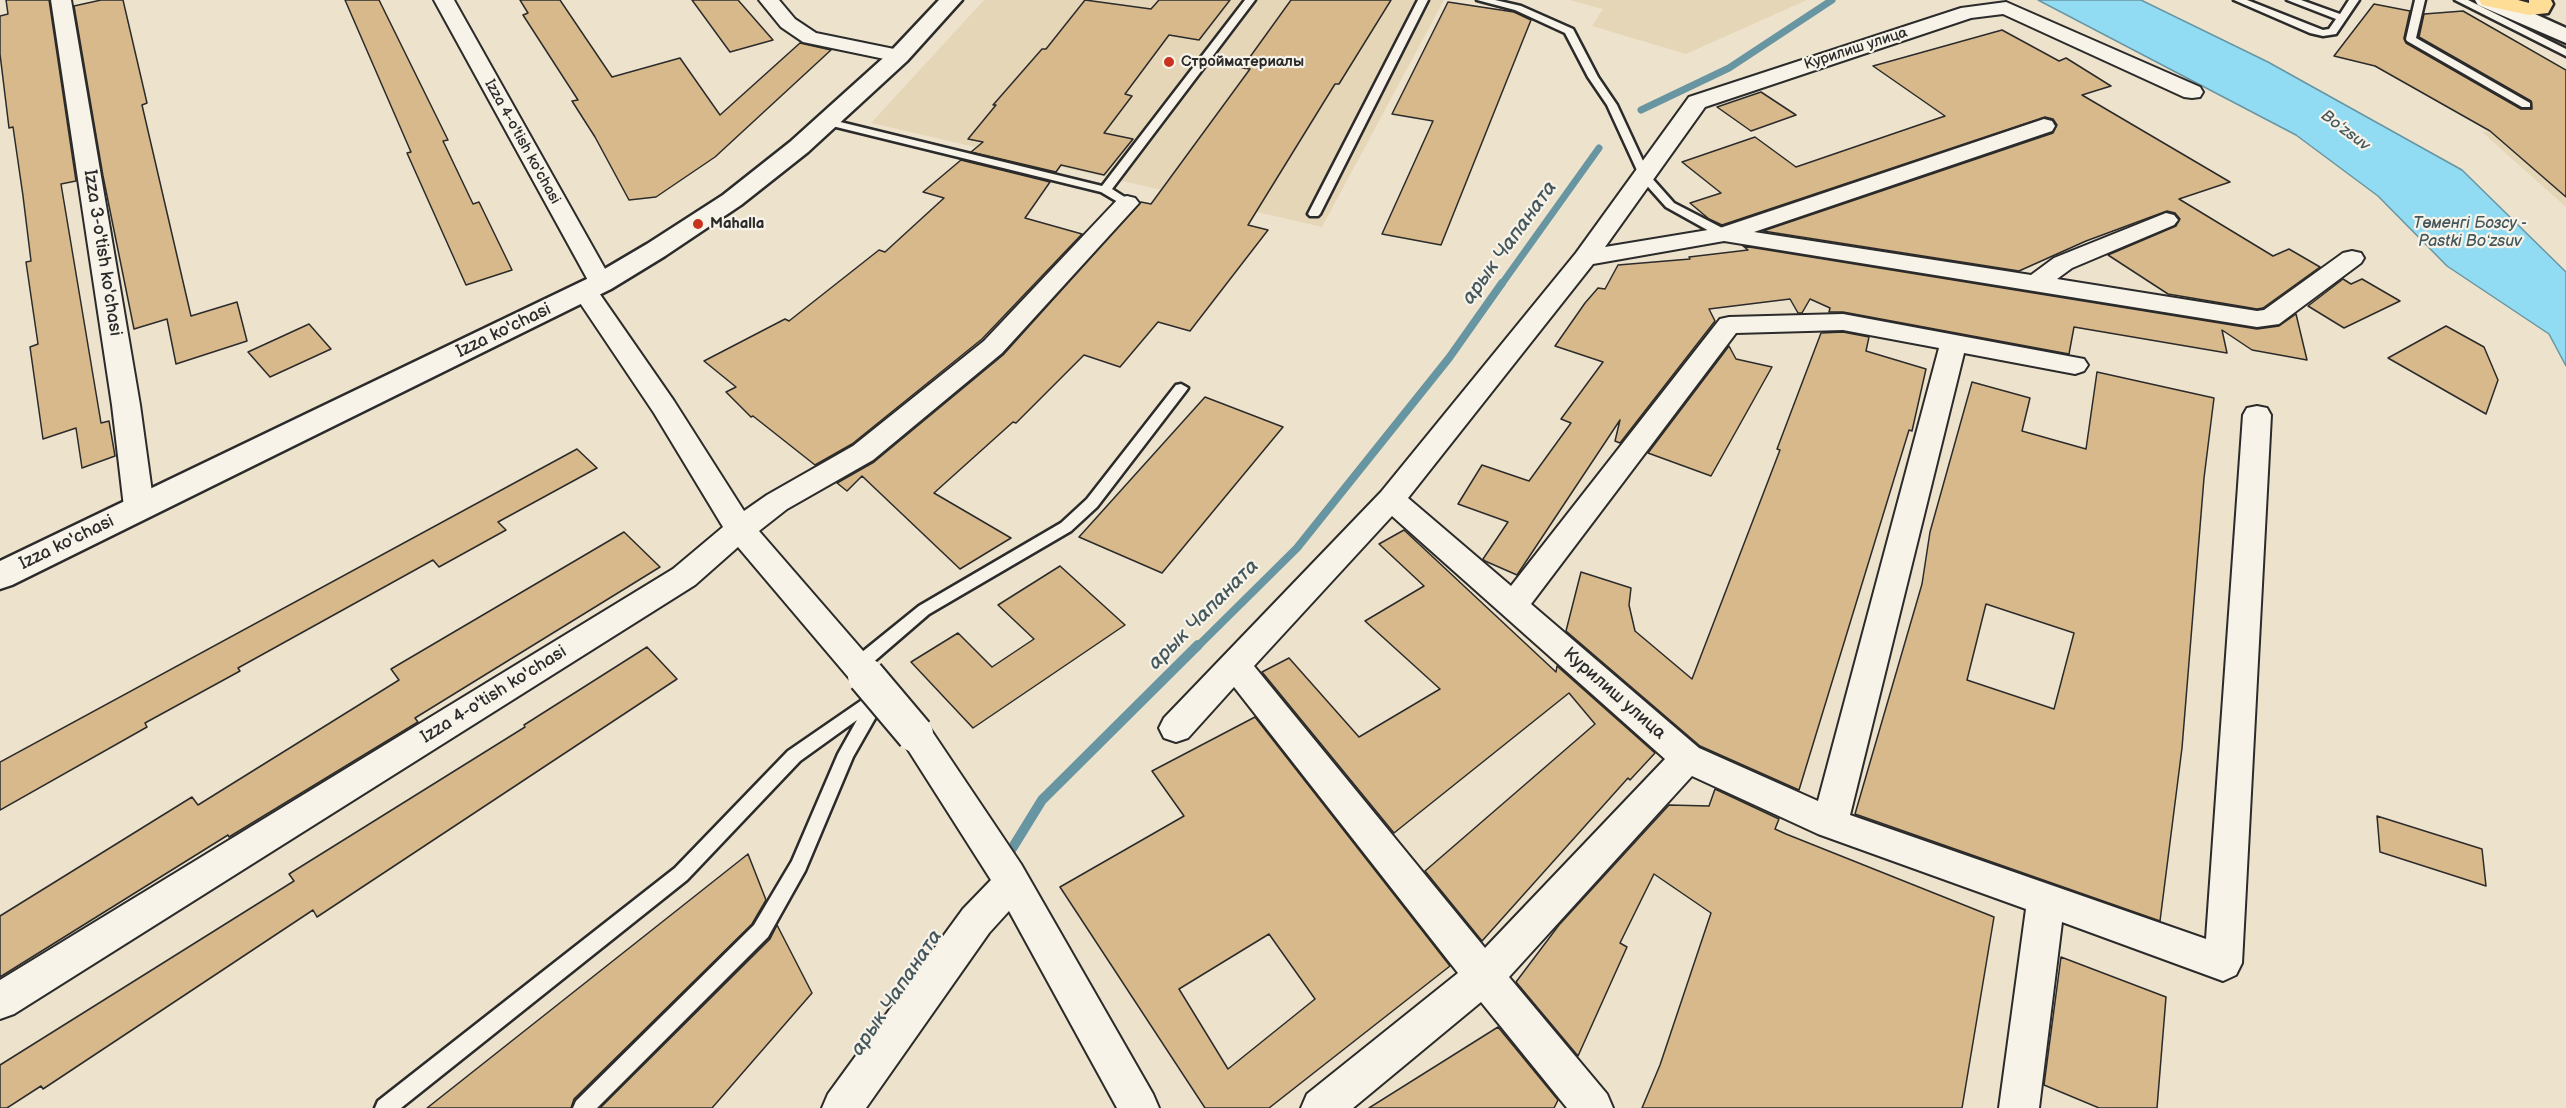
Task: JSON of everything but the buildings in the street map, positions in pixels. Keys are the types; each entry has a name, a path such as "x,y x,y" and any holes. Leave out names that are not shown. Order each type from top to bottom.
{"highway":[{"path":"2488,0 2533,9 2542,6 2540,0"}],"main road":[{"name":"Izza ko'chasi","path":"0,576 593,287 698,224 732,200 828,122 898,56 951,0"},
{"path":"2488,0 2566,36"}],"street":[{"name":"Izza 3-o'tish ko'chasi","path":"61,0 126,405 140,507"},
{"name":"Izza 4-o'tish ko'chasi","path":"0,1001 684,577 740,529 663,407 593,287 444,0"},
{"path":"769,0 788,23 810,38 898,56"},
{"name":"Курилиш улица","path":"2192,92 2006,8 1968,12 1697,102 1585,258 1391,499 1687,758 1830,823 2223,963 2257,415"},
{"path":"1585,258 1724,234 2044,126"},
{"path":"1116,196 993,347 863,453 777,502 740,529 915,734 1010,879 1139,1108"},
{"path":"2036,284 2063,263 2166,220"},
{"path":"1724,234 2257,319 2270,318 2352,258"},
{"path":"1513,605 1729,325 1844,322 2075,365"},
{"path":"1830,823 1953,343"},
{"path":"1176,728 1391,499"},
{"path":"1235,665 1484,976 1593,1108"},
{"path":"1321,1108 1484,976 1687,758"},
{"path":"842,1108 976,921 1010,879"},
{"path":"2019,1108 2046,900"}],"lane":[{"path":"828,122 1116,196 1250,0"},
{"path":"1314,214 1423,0"},
{"path":"1482,0 1518,8 1569,31 1634,149 1645,177 1670,205 1724,234"},
{"path":"2239,0 2314,31 2332,32 2354,0"},
{"path":"2292,0 2343,18"},
{"path":"2420,0 2411,39 2526,105"},
{"path":"2460,0 2566,53"},
{"path":"384,1108 681,874 868,679 924,610 1066,527 1092,504 1181,388"},
{"path":"583,1108 762,931 799,865 846,754 868,679"}],"shaded area":[{"name":"Стройматериалы","path":"984,0 1444,0 1322,227 871,123"},
{"path":"1569,0 1807,0 1686,54 1592,26 1603,9"},
{"path":"2566,131 2566,207 2482,132"}],"water":[{"name":"Төменгі Бозсу - Pastki Boʻzsuv","path":"2038,0 2141,0 2268,62 2462,170 2566,272 2566,366 2549,334 2447,266 2378,196 2296,135"}],"waterway":[{"name":"арык Чапаната","path":"1641,110 1729,68 1832,0"},
{"name":"арык Чапаната","path":"1501,285 1599,148"},
{"name":"арык Чапаната","path":"1197,647 1297,548 1449,358 1502,283"},
{"name":"арык Чапаната","path":"1005,860 1042,800 1198,645"}],"place":[{"name":"Стройматериалы","path":"1169,62"},
{"name":"Mahalla","path":"698,224"}],"water label":[{"name":"Boʻzsuv","path":"2345,131"}]}
